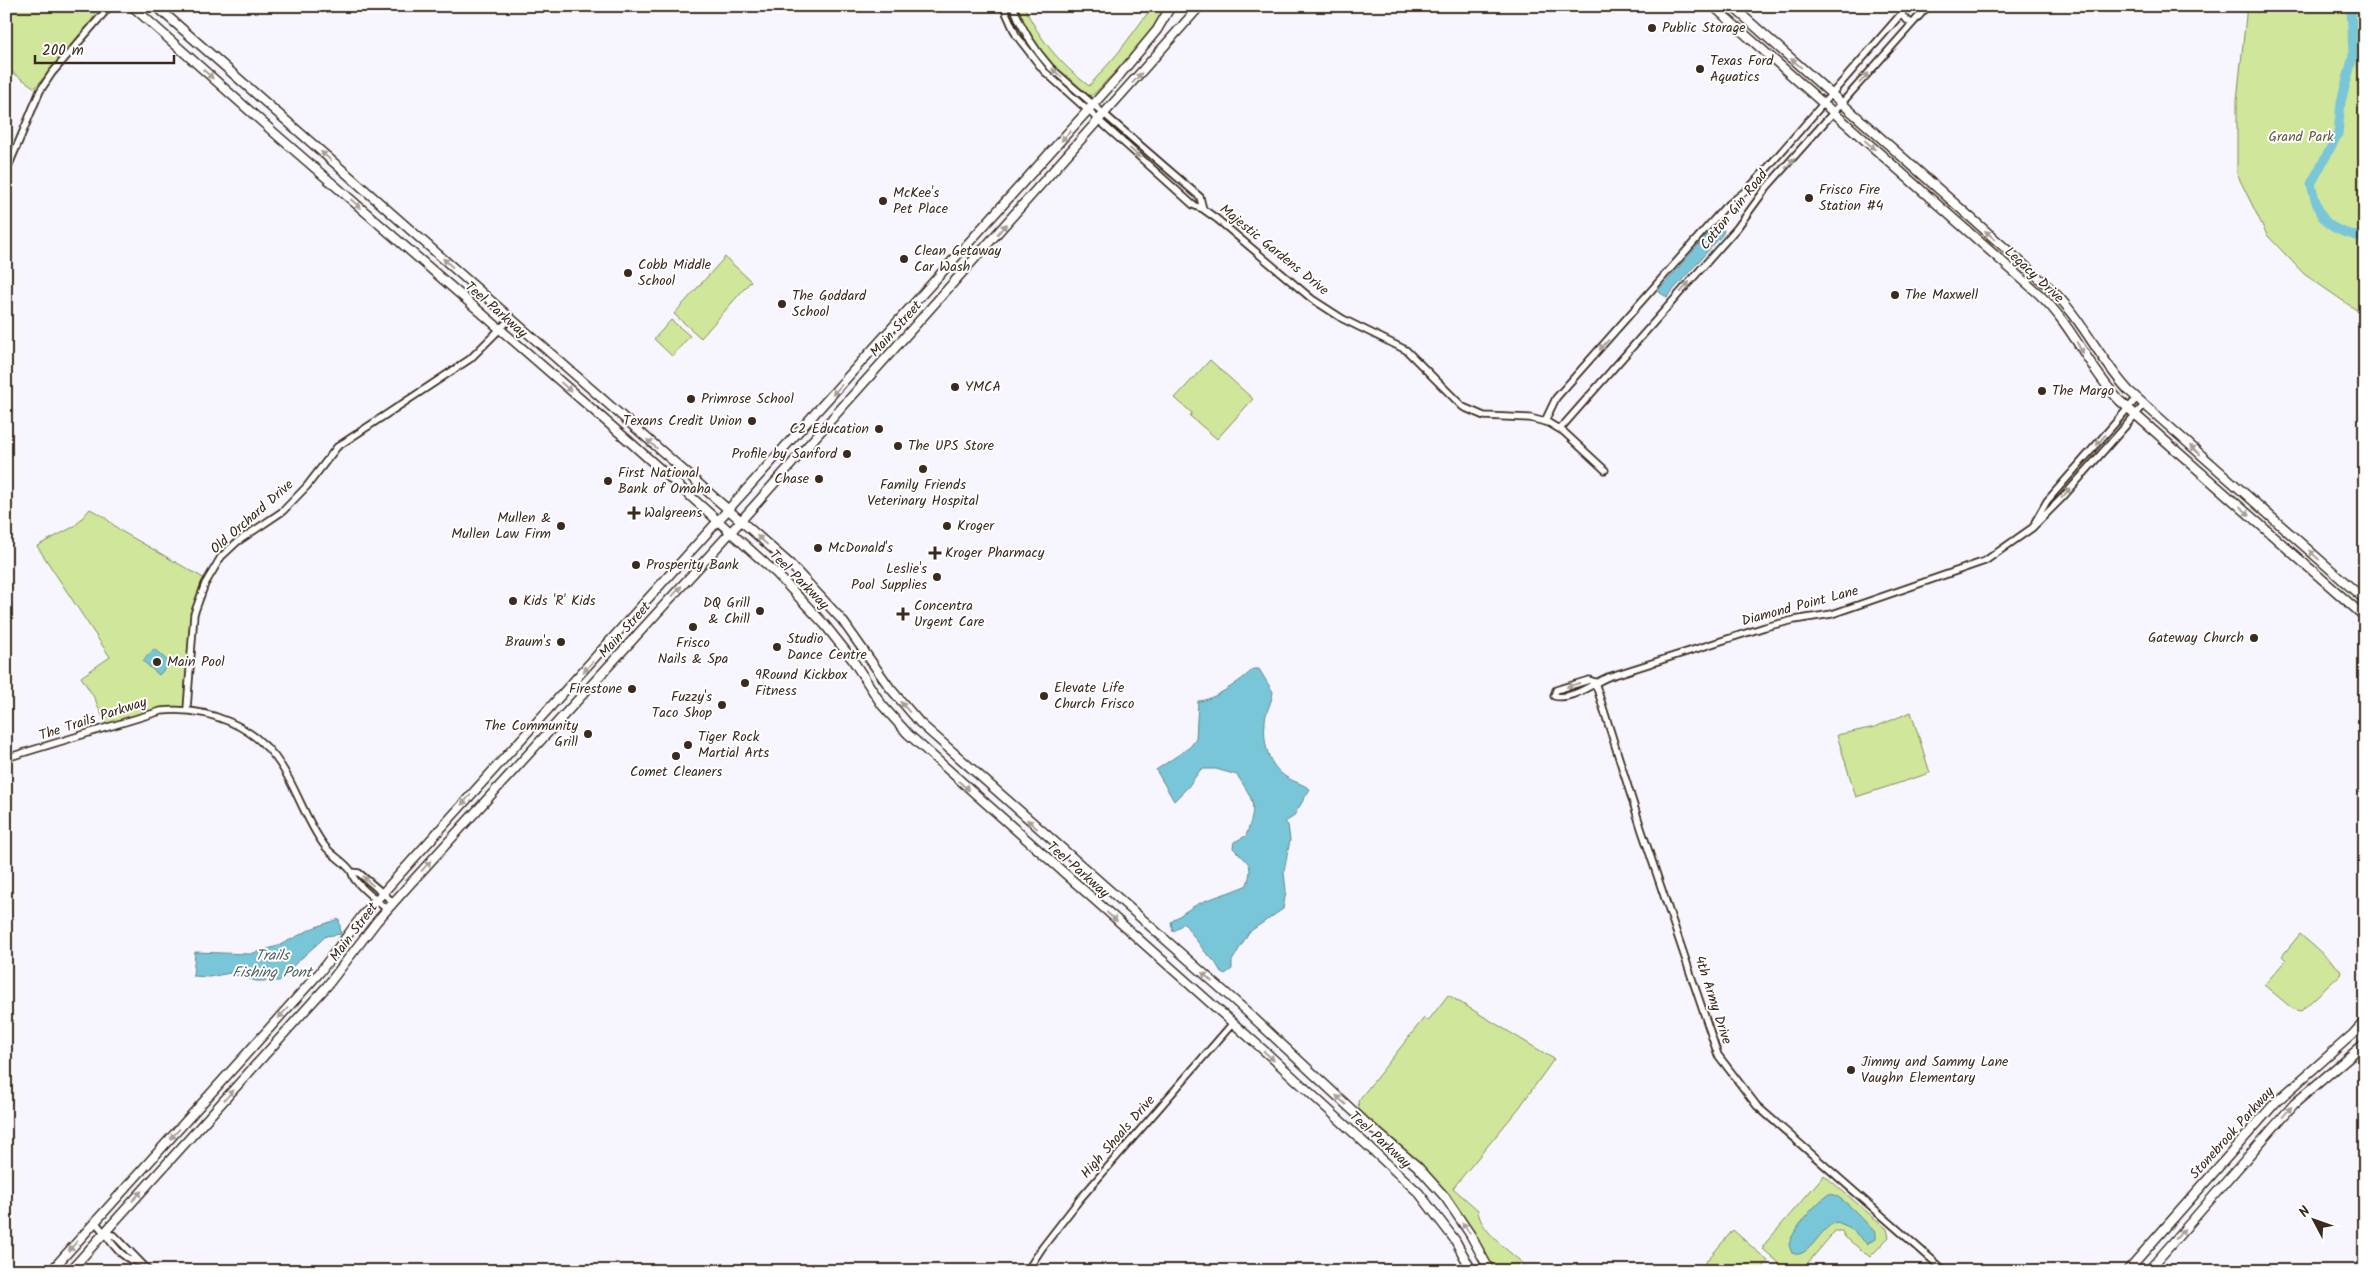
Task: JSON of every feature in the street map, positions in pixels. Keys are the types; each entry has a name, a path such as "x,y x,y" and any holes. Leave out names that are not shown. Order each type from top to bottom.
{"main road":[{"name":"Teel Parkway","path":"132,6 582,401 730,532 802,599 852,659 882,706 908,734 1233,1023 1419,1193 1442,1221 1472,1271"},
{"name":"Teel Parkway","path":"156,6 814,587 864,649 890,688 920,723 1016,810 1244,1009 1365,1122 1417,1166 1445,1197 1470,1234 1490,1271"},
{"name":"Main Street","path":"52,1271 320,972 382,893 1091,108 1147,43 1171,6"},
{"name":"Main Street","path":"70,1271 328,986 393,902 651,620 1200,6"},
{"name":"Legacy Drive","path":"1713,6 2047,302 2065,323 2096,372 2135,415 2365,617"},
{"name":"Legacy Drive","path":"1734,8 2053,291 2079,321 2111,371 2144,405 2365,600"},
{"path":"1728,20 1734,8"},
{"path":"1021,187 1031,197"},
{"path":"582,401 591,391"},
{"path":"797,434 808,445"},
{"path":"802,599 814,587"},
{"path":"2342,597 2350,588"},
{"path":"639,609 651,620"},
{"path":"852,659 864,649"},
{"path":"574,682 585,693"},
{"path":"1005,822 1016,810"},
{"path":"1135,937 1146,924"},
{"name":"Stonebrook Parkway","path":"2127,1271 2275,1103 2353,1034 2365,1021"},
{"name":"Stonebrook Parkway","path":"2148,1271 2294,1104 2365,1043"},
{"path":"1419,1193 1432,1182"}],"street":[{"path":"6,172 40,91 52,73 110,6"},
{"name":"Majestic Gardens Drive","path":"1003,6 1016,36 1036,63 1161,163 1200,197 1203,209"},
{"name":"Majestic Gardens Drive","path":"1013,6 1023,29 1037,51 1051,68 1091,108"},
{"name":"Cotton Gin Road","path":"1545,421 1556,398 1724,208 1748,189 1769,166 1908,6"},
{"name":"Cotton Gin Road","path":"1560,429 1737,228 1779,174 1928,6"},
{"path":"1901,15 1912,24"},
{"name":"Majestic Gardens Drive","path":"1102,117 1154,170 1193,205 1203,209 1312,299 1343,319 1406,350 1463,407 1489,417 1530,418 1545,421 1560,429 1605,470"},
{"path":"1790,142 1800,151"},
{"path":"1154,170 1161,163"},
{"path":"1769,166 1779,174"},
{"name":"Old Orchard Drive","path":"187,709 194,614 204,584 221,557 237,542 283,510 307,486 337,448 470,359 510,319"},
{"name":"Diamond Point Lane","path":"2032,528 2047,501 2137,398"},
{"name":"Diamond Point Lane","path":"1595,682 1589,680 1556,690 1554,696 1560,698 1591,687 1595,682 1765,627 1832,614 1985,561 2032,528 2063,497 2144,405"},
{"name":"4th Army Drive","path":"1595,682 1642,831 1718,1055 1757,1106 1946,1271"},
{"name":"The Trails Parkway","path":"6,758 41,749 75,736 107,728 150,713 187,709 229,722 244,730 267,748 282,767 308,820 324,846 352,872 354,880 387,910"},
{"name":"The Trails Parkway","path":"352,872 359,873 393,902"},
{"name":"High Shoals Drive","path":"1027,1271 1042,1248 1080,1199 1233,1023"},
{"path":"94,1222 104,1232 108,1242 130,1262 141,1263 149,1271"}],"green space":[{"path":"6,6 103,6 35,88 6,68"},
{"path":"1018,6 1024,6 1036,29 1051,50 1089,86 1118,53 1153,6 1169,6 1157,26 1135,52 1098,90 1088,97 1056,68 1033,41 1024,28 1019,16"},
{"name":"Grand Park","path":"2247,6 2365,6 2365,316 2304,274 2267,235 2237,174 2237,100"},
{"path":"725,257 751,281 701,338 674,314"},
{"path":"671,320 690,336 672,356 654,339"},
{"path":"1210,360 1253,399 1217,439 1190,416 1192,413 1175,398"},
{"path":"90,509 103,516 121,531 207,580 194,614 187,709 162,710 107,728 95,699 81,677 110,657 37,546 75,526"},
{"path":"1911,712 1930,773 1856,797 1837,735 1875,727"},
{"path":"2300,934 2342,971 2301,1011 2293,1009 2264,985 2286,960 2282,956"},
{"path":"1448,995 1554,1059 1519,1108 1453,1188 1478,1210 1480,1218 1491,1235 1532,1271 1493,1271 1488,1258 1446,1195 1359,1109 1358,1101 1424,1018 1428,1021"},
{"path":"1824,1175 1887,1229 1889,1237 1870,1257 1845,1237 1842,1231 1835,1231 1801,1271 1788,1271 1763,1249 1763,1246"},
{"path":"1733,1230 1768,1261 1760,1271 1698,1271"}],"water":[{"path":"1720,226 1724,231 1722,235 1667,297 1660,293 1659,289 1714,227"},
{"name":"Main Pool","path":"154,649 170,663 159,675 143,661"},
{"path":"1253,669 1259,669 1273,692 1265,718 1266,746 1271,760 1286,777 1310,789 1293,817 1285,822 1288,825 1290,840 1284,872 1286,891 1283,909 1249,932 1232,961 1232,969 1225,974 1221,972 1184,923 1173,932 1171,922 1199,903 1247,885 1250,867 1246,860 1233,848 1234,842 1246,836 1253,810 1251,798 1237,775 1216,769 1201,769 1188,787 1174,801 1156,770 1190,747 1196,739 1198,701 1211,698 1227,689"},
{"name":"Trails Fishing Pont","path":"339,919 341,934 326,936 295,964 280,981 256,981 230,973 209,977 193,976 195,952 250,954 278,946 313,928"},
{"path":"1829,1194 1834,1195 1853,1209 1875,1232 1875,1239 1867,1244 1849,1227 1837,1222 1825,1230 1804,1252 1792,1253 1789,1245 1795,1232 1811,1210"}],"waterway":[{"path":"2351,6 2353,56 2341,102 2338,134 2311,184 2318,208 2327,222 2341,231 2365,238"}],"place":[{"name":"Public Storage","path":"1652,28"},
{"name":"Texas Ford Aquatics","path":"1700,69"},
{"name":"Frisco Fire Station #4","path":"1809,198"},
{"name":"McKee's Pet Place","path":"883,201"},
{"name":"Clean Getaway Car Wash","path":"904,259"},
{"name":"Cobb Middle School","path":"628,273"},
{"name":"The Maxwell","path":"1895,295"},
{"name":"The Goddard School","path":"782,304"},
{"name":"YMCA","path":"955,387"},
{"name":"The Margo","path":"2042,391"},
{"name":"Primrose School","path":"691,399"},
{"name":"Texans Credit Union","path":"752,421"},
{"name":"C2 Education","path":"879,429"},
{"name":"The UPS Store","path":"898,446"},
{"name":"Profile by Sanford","path":"847,454"},
{"name":"Family Friends Veterinary Hospital","path":"923,469"},
{"name":"Chase","path":"819,479"},
{"name":"First National Bank of Omaha","path":"608,481"},
{"name":"Walgreens","path":"634,513"},
{"name":"Mullen & Mullen Law Firm","path":"561,526"},
{"name":"Kroger","path":"947,526"},
{"name":"McDonald's","path":"818,548"},
{"name":"Kroger Pharmacy","path":"935,553"},
{"name":"Prosperity Bank","path":"636,565"},
{"name":"Leslie's Pool Supplies","path":"937,577"},
{"name":"Kids 'R' Kids","path":"513,601"},
{"name":"DQ Grill & Chill","path":"760,611"},
{"name":"Concentra Urgent Care","path":"903,614"},
{"name":"Frisco Nails & Spa","path":"693,627"},
{"name":"Gateway Church","path":"2254,638"},
{"name":"Braum's","path":"561,642"},
{"name":"Studio Dance Centre","path":"777,647"},
{"name":"Main Pool","path":"157,662"},
{"name":"9Round Kickbox Fitness","path":"745,683"},
{"name":"Firestone","path":"632,689"},
{"name":"Elevate Life Church Frisco","path":"1044,696"},
{"name":"Fuzzy's Taco Shop","path":"722,705"},
{"name":"The Community Grill","path":"588,734"},
{"name":"Tiger Rock Martial Arts","path":"688,745"},
{"name":"Comet Cleaners","path":"676,756"},
{"name":"Jimmy and Sammy Lane Vaughn Elementary","path":"1851,1070"}]}
